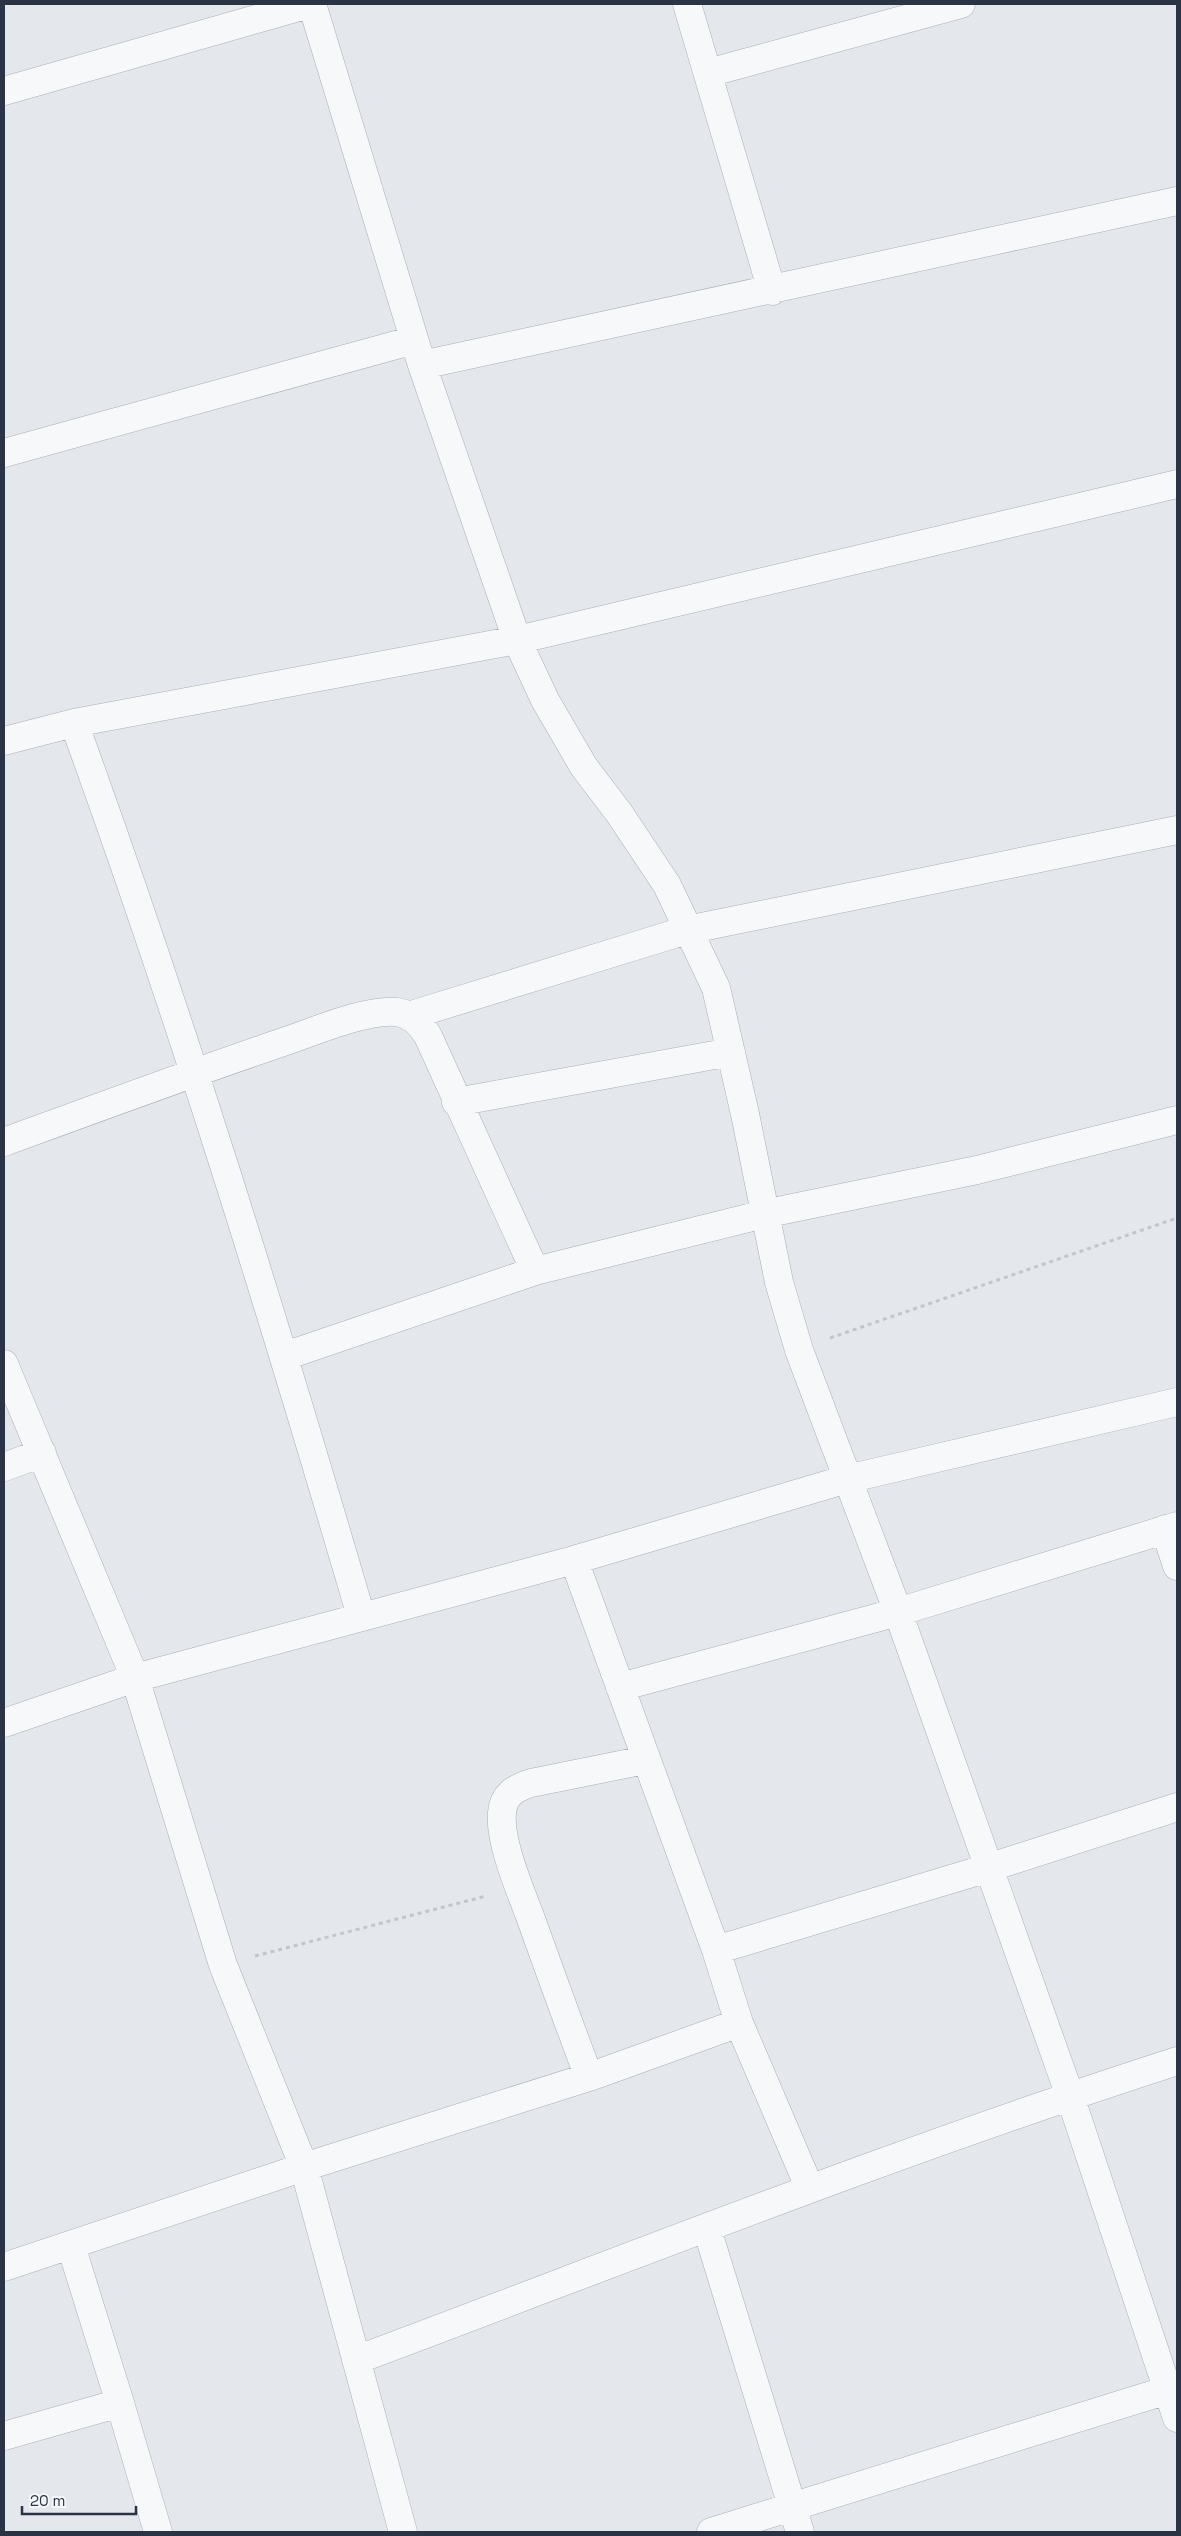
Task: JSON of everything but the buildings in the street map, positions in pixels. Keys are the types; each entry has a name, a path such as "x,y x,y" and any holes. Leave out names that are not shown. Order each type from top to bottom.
{"street":[{"path":"4,91 311,4 422,365 517,640 545,700 584,767 619,813 667,885 716,988 778,1282 800,1350 898,1612 1070,2096 1172,2388 1177,2418"},
{"path":"687,4 772,291"},
{"path":"708,72 961,4"},
{"path":"422,365 772,291 1177,201"},
{"path":"4,453 414,340"},
{"path":"4,741 74,723 517,640 1177,484"},
{"path":"74,723 136,891 195,1072 285,1356 361,1616"},
{"path":"408,1016 687,930 1177,830"},
{"path":"4,1142 195,1072 343,1022 398,1012 408,1016 422,1026 428,1036 456,1102 536,1271"},
{"path":"456,1102 731,1052"},
{"path":"285,1356 536,1271 764,1214 977,1170 1177,1120"},
{"path":"4,1364 135,1678 223,1965 304,2167 403,2532"},
{"path":"4,1723 135,1678 574,1560 847,1479 1177,1402"},
{"path":"4,1467 42,1453"},
{"path":"620,1687 898,1612 1171,1527 1177,1566"},
{"path":"574,1560 716,1950 739,2023 810,2189"},
{"path":"589,2077 519,1887 503,1831 502,1814 504,1801 514,1789 531,1783 646,1760"},
{"path":"716,1950 988,1868 1177,1807"},
{"path":"4,2267 304,2167 589,2077 739,2023"},
{"path":"356,2360 810,2189 1070,2096 1177,2061"},
{"path":"707,2229 790,2506 800,2532"},
{"path":"71,2246 158,2532"},
{"path":"711,2532 1172,2388"},
{"path":"4,2436 120,2403"}],"path":[{"path":"800,1350 862,1325 1177,1218"},
{"path":"223,1965 519,1887"}]}
